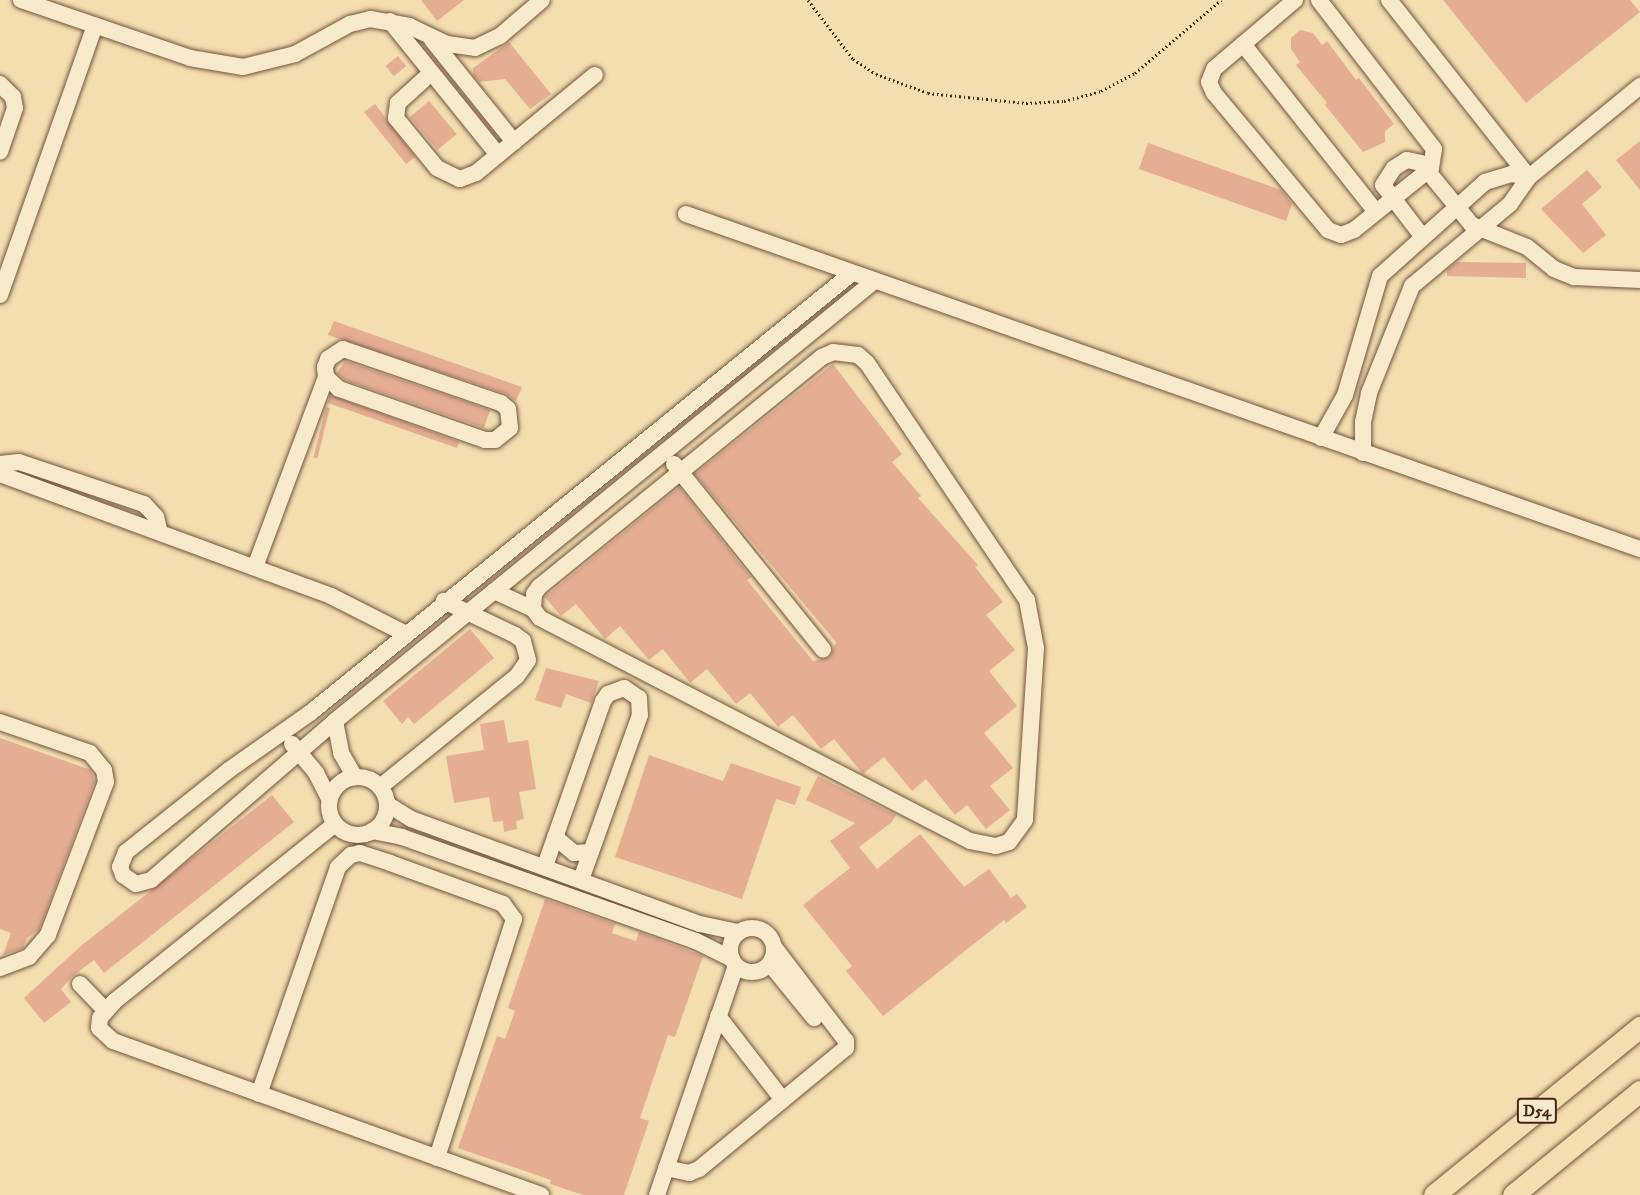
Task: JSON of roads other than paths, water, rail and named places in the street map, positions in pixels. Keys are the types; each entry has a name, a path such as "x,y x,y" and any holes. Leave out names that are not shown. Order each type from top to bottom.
{"main road":[{"name":"D54","path":"1434,1195 1640,1027"},
{"name":"D54","path":"1513,1195 1640,1091"}],"street":[{"path":"21,0 190,58 243,67 295,54 350,24 390,21 427,33 454,46 475,48 500,36 542,0"},
{"path":"1296,0 1212,72 1209,82 1214,93 1332,233 1350,233 1428,170 1434,162 1433,144 1319,0"},
{"path":"1389,0 1529,177"},
{"path":"390,21 498,154"},
{"path":"0,295 95,25"},
{"path":"427,33 513,142"},
{"path":"1243,44 1376,212"},
{"path":"431,73 398,102 396,110 400,125 437,168 451,178 468,177 595,75"},
{"path":"0,84 13,97 15,108 0,152"},
{"path":"1363,453 1366,407 1412,286 1519,194 1529,177 1640,86"},
{"path":"1422,236 1392,200 1383,185 1398,164 1413,159 1428,170 1466,220 1480,229 1527,247 1564,274 1640,280"},
{"path":"1321,438 1345,395 1380,276 1422,236 1493,178 1511,174 1529,177"},
{"path":"686,214 873,282 1640,549"},
{"path":"851,274 783,326 282,733 229,770 126,852 120,867 123,874 136,884 151,880 335,721 873,282"},
{"path":"1364,325 1392,334"},
{"path":"783,326 796,344"},
{"path":"255,567 326,377 328,359 343,349 501,403 508,409 510,428 504,436 485,440 339,389 326,377"},
{"path":"494,591 533,609 540,618 970,841 996,846 1019,832 1025,820 1036,648 1030,608 1019,583 867,363 846,352 822,357 680,472 539,588 534,594 533,609"},
{"path":"651,435 823,649"},
{"path":"0,464 19,462 144,504 156,516 160,533"},
{"path":"0,474 255,567 357,608 406,634"},
{"path":"380,787 525,669 528,660 523,641 444,601"},
{"path":"545,866 603,701 616,689 633,692 639,698 640,715 581,880"},
{"path":"335,721 341,753 355,777 380,787 387,804 384,819 372,831"},
{"path":"0,722 90,753 104,770 106,782 48,935 29,957 0,968"},
{"path":"282,733 316,773 330,800 335,824 353,834 372,831 442,851 696,941 750,973 770,964 775,948"},
{"path":"330,800 339,785 355,777"},
{"path":"387,804 411,819 700,924 739,933 758,928 769,936 775,948 847,1044 699,1169 689,1173 666,1168"},
{"path":"335,824 105,1010 99,1028 105,1037 541,1195"},
{"path":"555,837 574,853 591,852"},
{"path":"433,878 442,851"},
{"path":"259,1094 343,860 351,855 368,855 433,878 503,904 514,919 436,1158"},
{"path":"657,1195 718,1017 734,962 730,944 739,933"},
{"path":"770,964 814,1018"},
{"path":"80,984 105,1010"},
{"path":"718,1017 783,1100"}]}
